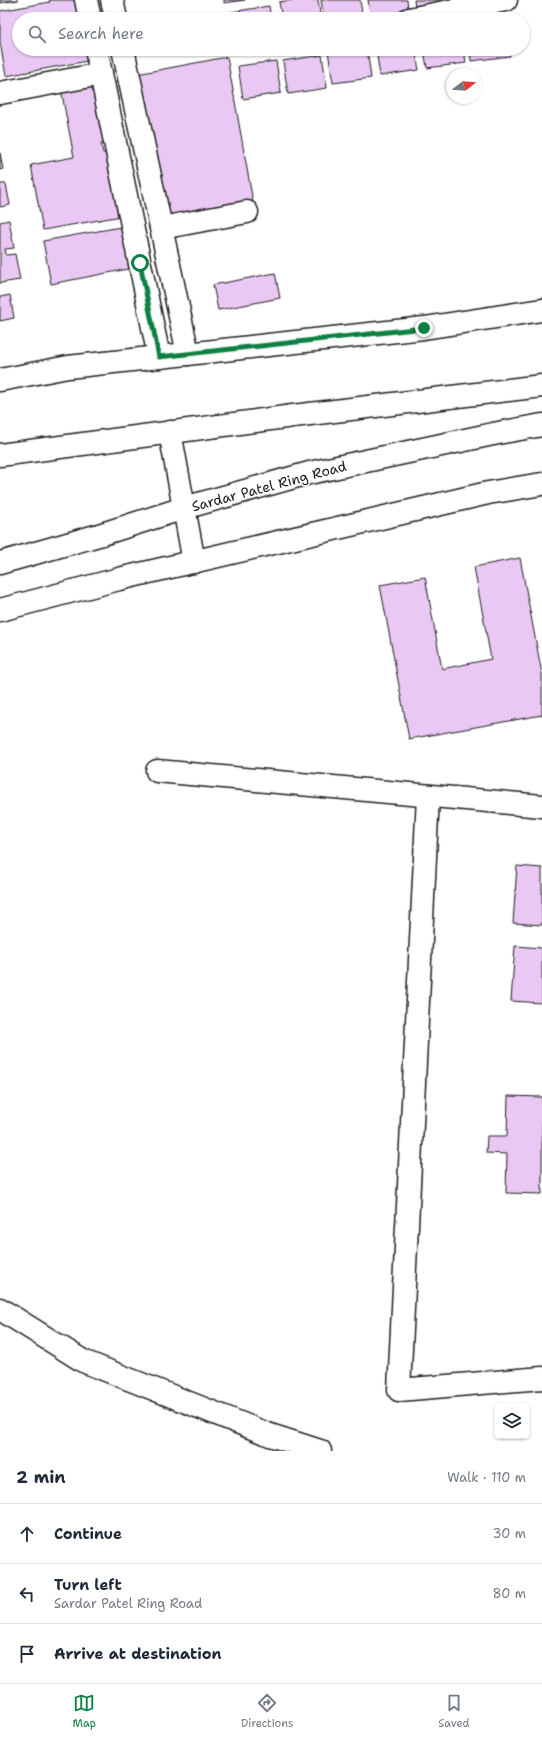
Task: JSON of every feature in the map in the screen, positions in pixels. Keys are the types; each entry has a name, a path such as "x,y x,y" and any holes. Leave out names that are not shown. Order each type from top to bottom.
{"main road":[{"path":"86,0 89,12"},
{"path":"112,0 115,12"},
{"path":"444,12 506,0"},
{"path":"98,56 159,357"},
{"path":"124,56 188,354"},
{"path":"0,93 102,74"},
{"path":"161,228 246,212"},
{"path":"0,380 68,368 424,328 542,310"},
{"path":"0,455 170,432 542,386"},
{"name":"Sardar Patel Ring Road","path":"0,563 99,535 184,508 309,473 542,425"},
{"path":"170,432 194,562"},
{"path":"0,610 119,579 488,493 542,484"},
{"path":"157,771 542,806"},
{"path":"428,796 400,1390 542,1378"},
{"path":"0,1309 83,1361 270,1435 320,1451"}],"building":[{"path":"0,0 18,0 0,3"},
{"path":"49,0 76,0 78,12 12,12 12,56 86,56 87,61 6,76 0,42 0,11 50,2"},
{"path":"224,0 245,0 224,3"},
{"path":"293,0 318,0 320,12 281,12 279,2"},
{"path":"321,0 360,0 362,12 323,12"},
{"path":"368,0 407,0 409,12 370,12"},
{"path":"414,0 453,0 419,12 416,12"},
{"path":"269,6 270,12 231,12"},
{"path":"322,56 327,88 288,94 283,61"},
{"path":"329,56 368,56 371,78 333,83"},
{"path":"377,56 416,56 419,70 380,76"},
{"path":"425,56 465,56 466,63 427,68"},
{"path":"471,56 510,56 471,61"},
{"path":"227,57 253,202 164,219 137,74"},
{"path":"276,61 281,93 243,99 238,66"},
{"path":"102,81 114,142 101,144 103,153 115,151 127,215 43,230 31,165 74,157 61,89"},
{"path":"0,153 3,169 0,170"},
{"path":"0,184 6,184 10,205 0,207"},
{"path":"9,220 14,248 5,249 6,255 15,254 20,280 0,283 0,222"},
{"path":"126,226 133,268 51,284 43,241"},
{"path":"275,273 280,298 218,310 213,285"},
{"path":"10,295 14,318 0,321 0,297"},
{"path":"520,558 542,674 542,715 409,739 380,585 425,577 442,669 491,659 474,567"},
{"path":"517,866 542,868 542,925 513,923"},
{"path":"515,946 542,948 542,1003 511,1001"},
{"path":"508,1096 542,1097 542,1194 506,1193 507,1154 486,1153 487,1136 507,1136"}],"route":[{"path":"140,263 159,357 424,328"}]}
